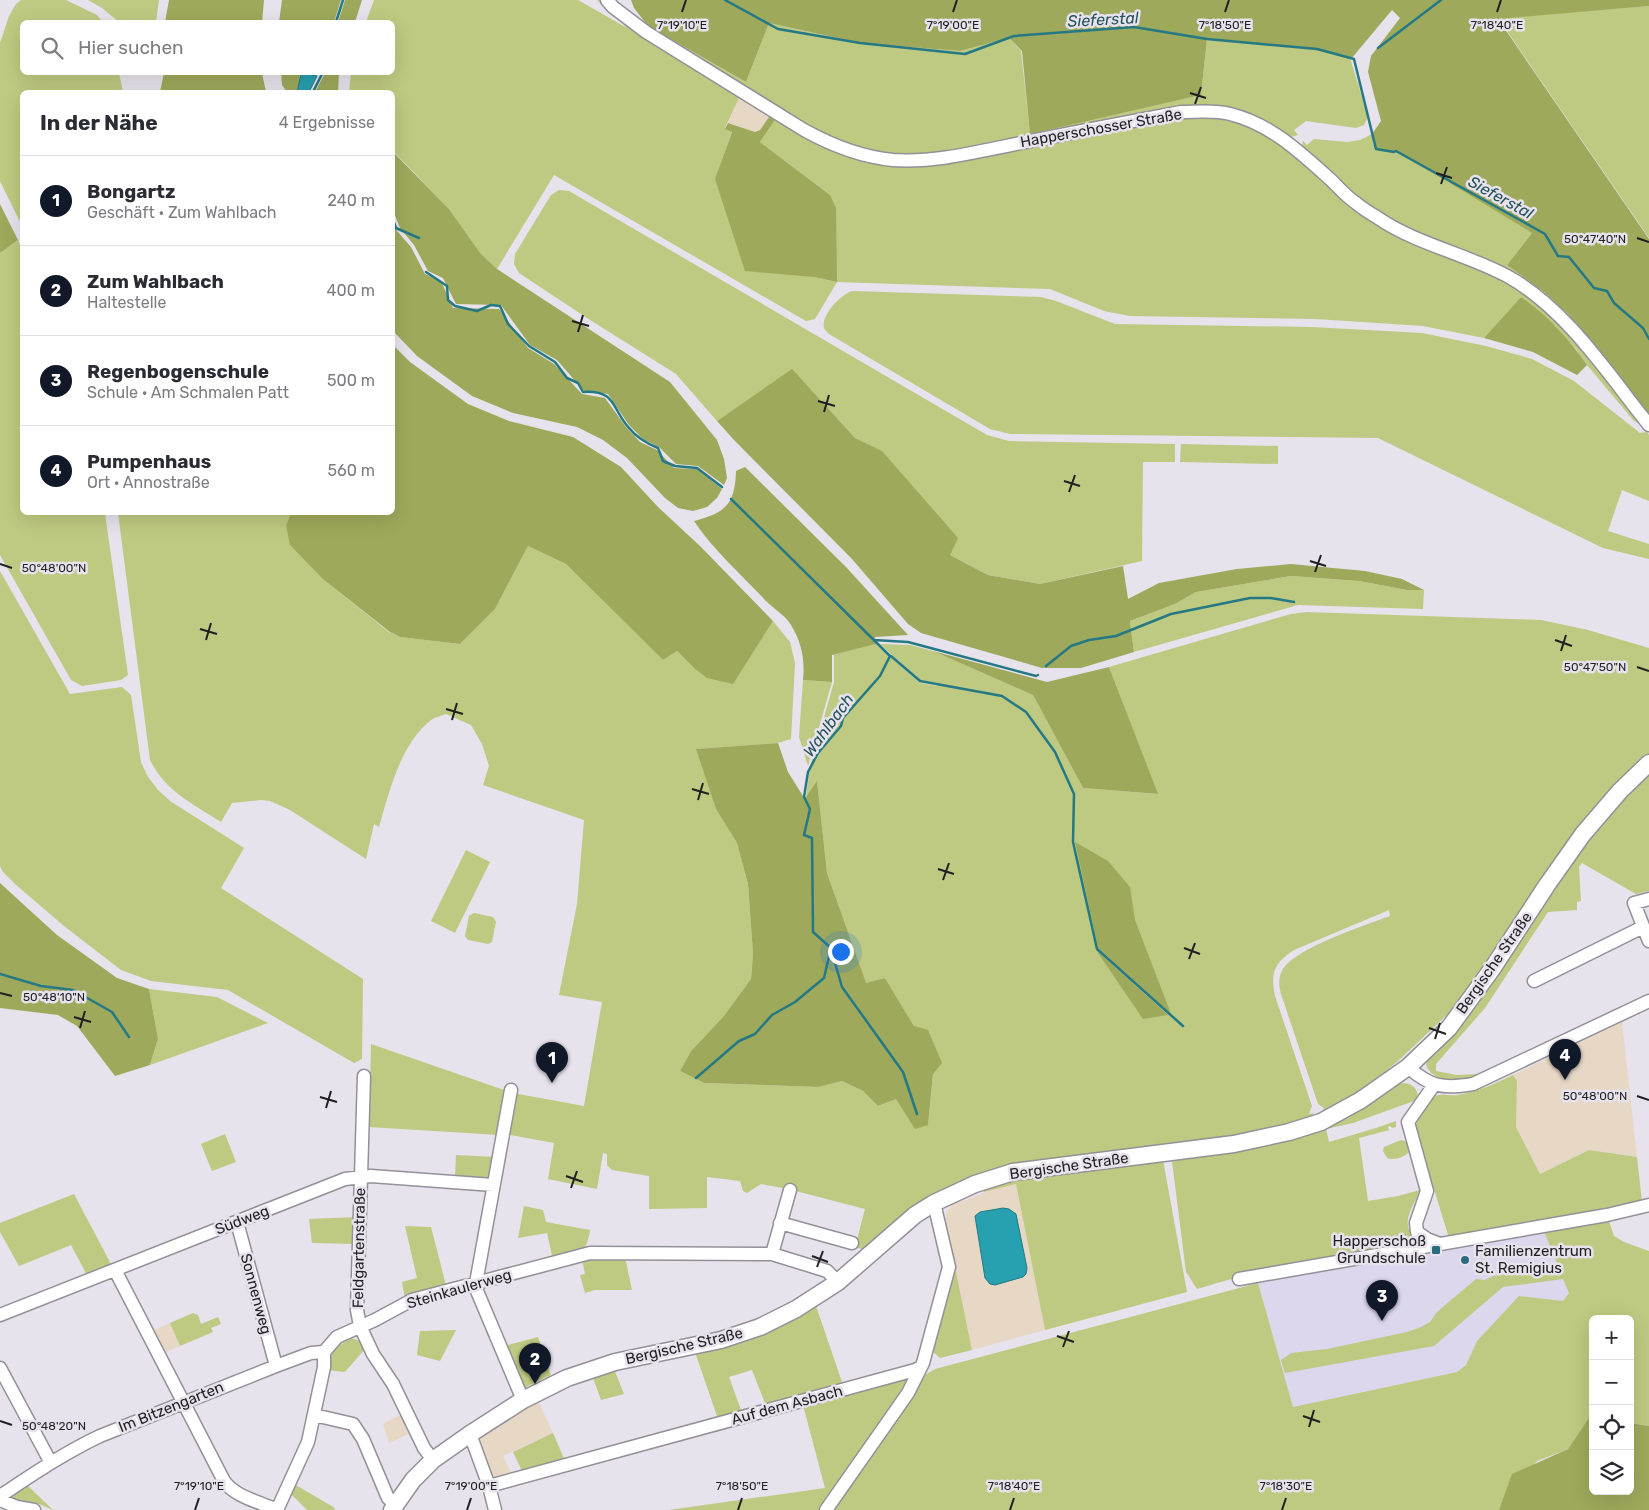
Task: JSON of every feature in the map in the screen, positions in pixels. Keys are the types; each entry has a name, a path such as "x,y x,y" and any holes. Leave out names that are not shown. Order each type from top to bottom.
{"main road":[{"name":"Bergische Straße","path":"393,1507 413,1480 433,1460 523,1400 560,1381 615,1362 721,1340 760,1327 796,1309 838,1282 915,1215 975,1184 1013,1172 1234,1144 1289,1132 1322,1122 1361,1100 1408,1067 1449,1028 1492,969 1583,834 1620,791 1649,763"}],"street":[{"name":"Happerschosser Straße","path":"607,0 646,32 804,130 841,148 870,156 894,160 916,160 956,155 1181,112 1212,111 1250,120 1292,145 1355,203 1387,224 1428,243 1479,262 1527,289 1576,333 1649,425"},
{"path":"1649,899 1634,903 1649,940"},
{"path":"1534,981 1643,927"},
{"path":"1408,1067 1419,1077 1434,1085 1450,1088 1473,1084 1649,1001"},
{"name":"Feldgartenstraße","path":"364,1076 357,1310 360,1326 373,1354 394,1384 424,1448 433,1460"},
{"path":"1434,1085 1408,1122 1427,1190 1416,1223 1417,1232 1441,1244"},
{"path":"511,1090 476,1283 477,1291 523,1400"},
{"name":"Südweg","path":"0,1314 345,1179 371,1176 493,1186"},
{"path":"772,1254 790,1190"},
{"path":"826,1510 908,1393 924,1359 949,1267 934,1204"},
{"path":"1239,1279 1607,1215 1649,1205"},
{"name":"Sonnenweg","path":"237,1222 276,1366"},
{"path":"780,1223 852,1243"},
{"name":"Steinkaulerweg","path":"324,1352 337,1337 375,1320 412,1300 590,1253 772,1254 827,1271 838,1282"},
{"path":"115,1270 229,1488 277,1510 304,1451 324,1367 324,1352"},
{"name":"Im Bitzengarten","path":"0,1498 51,1463 100,1436 276,1366 311,1353 324,1352"},
{"name":"Auf dem Asbach","path":"489,1486 916,1370 921,1367"},
{"path":"0,1368 51,1463"},
{"path":"314,1415 353,1424 363,1439 393,1507"},
{"path":"470,1434 489,1486 495,1510"},
{"path":"0,1498 18,1507 34,1510"}],"shaded area":[{"path":"739,98 769,117 760,130 755,132 728,123"},
{"path":"1622,1022 1637,1157 1589,1150 1540,1174 1516,1127 1517,1081 1513,1075"},
{"path":"1016,1184 1045,1330 972,1350 945,1219 947,1211 952,1205 994,1189"},
{"path":"1542,1231 1545,1234 1569,1293 1563,1301 1519,1296 1477,1341 1466,1365 1457,1372 1293,1407 1258,1283"},
{"path":"170,1323 180,1346 161,1354 152,1336 154,1330"},
{"path":"538,1401 553,1433 503,1456 513,1476 494,1481 476,1438"},
{"path":"402,1414 411,1433 389,1443 383,1424"}],"green space":[{"path":"21,0 66,0 97,15 101,20 20,20 20,75 119,75 123,90 20,90 20,222 0,181 0,43 9,16 16,4"},
{"path":"88,0 159,0 156,20 117,20"},
{"path":"169,0 264,0 262,20 165,20"},
{"path":"282,0 341,0 335,20 279,20"},
{"path":"345,0 362,0 356,20 339,20"},
{"path":"374,0 578,0 627,28 597,0 600,0 612,12 782,122 888,163 1177,118 1211,117 1246,125 1285,145 1352,206 1513,285 1543,308 1573,338 1640,421 1638,423 1634,421 1556,327 1521,297 1484,338 1423,326 1316,319 1130,316 1104,311 1050,289 837,282 815,319 806,321 554,175 497,269 481,254 449,209 395,153 395,90 349,90 351,75 395,75 395,20 367,20","holes":["739,98 775,120 760,142 830,195 837,282 814,277 715,180 732,131 725,128"]},
{"path":"631,0 1649,0 1649,6 1498,19 1649,239 1649,416 1568,314 1544,292 1507,265 1532,233 1397,151 1376,149 1372,134 1381,121 1368,72 1371,56 1400,18 1392,10 1351,59 1317,49 1207,39 1201,95 1030,134 1022,51 1009,38 960,51 860,43 769,23 746,82 648,26 634,8"},
{"path":"1649,6 1649,238 1498,18"},
{"path":"769,23 860,43 960,51 1009,38 1021,51 1030,133 1201,95 1207,39 1317,49 1350,58 1368,117 1364,125 1356,128 1306,121 1294,130 1298,135 1291,137 1227,110 926,154 893,154 866,151 822,134 648,26 746,82"},
{"path":"164,75 262,75 266,90 160,90"},
{"path":"281,75 301,75 297,90 286,90 282,85"},
{"path":"324,75 339,75 338,90 316,90"},
{"path":"769,117 775,120 760,142 830,195 836,208 837,282 814,277 745,271 715,179 732,132 725,129 728,123 755,132 760,130"},
{"path":"1372,134 1532,233 1507,265 1544,292 1568,314 1605,361 1541,293 1406,228 1359,200 1302,146 1303,141 1307,145 1314,139 1347,142 1360,140"},
{"path":"395,154 449,209 481,254 497,269 670,382 717,440 724,459 727,478 724,485 698,466 676,464 659,447 643,439 629,425 608,394 584,391 557,360 530,345 501,305 456,304 443,278 428,271 414,245 400,228 395,215"},
{"path":"559,190 569,191 987,435 1009,441 1175,444 1175,462 1143,462 1142,561 1040,584 988,575 950,555 882,452 855,438 792,370 717,421 676,374 519,273 514,264 515,254 551,195"},
{"path":"0,204 18,240 0,253"},
{"path":"395,227 411,247 425,274 441,281 453,308 499,309 528,348 554,364 582,394 605,398 626,427 640,442 657,450 674,468 697,469 722,489 717,498 707,507 693,511 678,508 665,498 627,458 603,440 577,427 513,413 472,396 417,356 395,333"},
{"path":"18,240 20,244 20,515 105,515 128,675 121,680 82,686 71,680 0,555 0,253"},
{"path":"852,291 1041,297 1115,324 1312,327 1422,333 1486,346 1532,359 1574,381 1640,433 1647,432 1649,435 1649,501 1622,490 1608,531 1649,544 1649,559 1603,548 1378,438 1010,434 990,429 829,334 824,328 824,323 829,311 843,296"},
{"path":"1521,297 1557,328 1587,365 1577,375 1533,352 1484,338"},
{"path":"395,347 410,362 468,404 509,421 573,437 621,467 658,507 700,546 773,621 733,684 707,678 677,651 663,660 566,564 528,546 495,609 460,644 400,637 390,632 324,580 290,545 286,525 290,515 395,515"},
{"path":"792,369 855,438 882,451 958,538 950,555 988,575 1040,584 1123,566 1128,599 1159,583 1237,569 1291,564 1365,571 1402,579 1424,590 1407,590 1359,581 1291,576 1196,592 1175,604 1130,621 1134,652 1081,668 1042,668 921,633 908,624 852,559 717,421"},
{"path":"1181,444 1278,446 1278,464 1180,462"},
{"path":"745,467 846,567 908,635 875,637 876,644 832,655 832,682 803,680 802,652 798,638 789,622 766,601 710,542 694,521 714,515 726,506 733,492 736,471"},
{"path":"118,515 290,515 286,525 324,580 389,632 400,637 460,644 495,609 528,546 566,564 663,660 677,651 694,668 733,683 773,621 790,642 795,663 791,739 778,743 697,749 716,809 737,843 748,884 753,954 751,979 723,1017 691,1051 680,1071 704,1083 817,1087 842,1081 863,1091 878,1106 896,1099 928,1125 933,1074 914,1026 885,978 866,984 827,873 817,782 806,797 810,767 834,682 834,654 876,644 920,683 937,686 937,683 920,680 880,644 910,645 933,651 1033,695 1083,788 1157,794 1109,667 1291,614 1307,612 1541,620 1588,630 1649,648 1649,754 1615,783 1540,881 1451,1011 1398,1061 1354,1097 1328,1111 1323,1110 1324,1108 1318,1104 1281,994 1280,976 1289,963 1300,954 1314,946 1390,916 1389,910 1294,950 1282,959 1275,969 1273,981 1275,996 1312,1106 1309,1114 1314,1113 1310,1118 1273,1131 1033,1163 902,1217 865,1250 855,1247 865,1209 761,1184 747,1193 743,1191 740,1181 707,1177 707,1208 649,1209 649,1176 612,1170 607,1165 607,1154 603,1153 597,1189 548,1179 554,1143 506,1134 513,1093 584,1106 602,1002 559,995 577,904 584,820 483,785 489,766 482,744 471,725 446,714 433,719 412,741 392,784 379,827 374,824 366,859 290,810 270,801 232,803 221,822 181,796 163,780 150,760"},
{"path":"0,571 70,694 122,687 131,695 141,762 148,777 170,801 244,848 221,888 363,979 362,1059 354,1063 228,990 151,981 121,970 64,926 3,872 0,866"},
{"path":"1291,576 1359,581 1407,590 1424,590 1423,609 1298,605 1134,652 1130,621 1175,604 1196,592"},
{"path":"933,651 1047,682 1109,667 1158,794 1083,788 1033,695"},
{"path":"803,680 832,682 808,766 799,737"},
{"path":"778,743 788,772 803,796 806,797 817,781 827,873 866,983 885,978 914,1026 928,1030 942,1063 933,1074 928,1125 915,1129 896,1099 878,1106 863,1091 842,1081 818,1087 704,1083 680,1071 691,1051 723,1017 751,979 753,954 748,884 737,843 716,809 696,749"},
{"path":"1649,775 1649,891 1636,894 1582,863 1579,867 1581,901 1577,902 1577,910 1548,912 1485,1008 1436,1064 1436,1071 1457,1075 1478,1074 1479,1078 1449,1080 1435,1076 1426,1065 1429,1056 1570,861 1624,794"},
{"path":"1075,842 1108,861 1130,887 1135,920 1171,1014 1098,948"},
{"path":"466,850 490,862 455,933 431,921"},
{"path":"0,883 57,935 117,978 149,989 158,1039 150,1065 115,1076 77,1026 58,1015 0,1008"},
{"path":"474,913 493,917 496,922 492,942 488,944 468,940 465,936 469,916"},
{"path":"1096,950 1168,1015 1143,1019"},
{"path":"149,989 217,997 268,1023 150,1065 158,1039"},
{"path":"371,1044 507,1091 499,1135 369,1127"},
{"path":"1513,1075 1517,1081 1516,1127 1540,1174 1589,1150 1637,1157 1642,1202 1607,1215 1614,1236 1624,1242 1649,1251 1649,1426 1634,1424 1634,1315 1589,1315 1589,1419 1568,1449 1537,1461 1499,1510 831,1510 925,1375 935,1369 1258,1283 1293,1407 1457,1372 1466,1365 1477,1341 1519,1296 1563,1301 1569,1293 1563,1279 1503,1287 1434,1346 1285,1373 1281,1360 1291,1353 1327,1349 1407,1332 1421,1327 1430,1322 1437,1312 1476,1279 1485,1280 1493,1276 1530,1271 1560,1270 1542,1231 1449,1238 1415,1127 1428,1104 1438,1095 1465,1093"},
{"path":"1404,1083 1412,1085 1417,1091 1418,1096 1414,1101 1353,1123 1326,1129 1329,1142 1396,1121 1396,1127 1392,1128 1390,1126 1388,1127 1389,1130 1359,1138 1368,1201 1420,1190 1410,1212 1408,1225 1409,1231 1421,1243 1255,1272 1197,1289 1186,1272 1172,1161 1174,1158 1251,1146"},
{"path":"225,1134 236,1162 212,1171 201,1144"},
{"path":"1401,1140 1407,1142 1410,1151 1399,1158 1387,1158 1383,1151 1384,1147"},
{"path":"456,1155 495,1157 491,1177 488,1179 455,1177"},
{"path":"1163,1160 1187,1292 1045,1330 1016,1184 984,1192 984,1189 1004,1179"},
{"path":"74,1194 112,1266 87,1275 71,1245 19,1266 0,1232 0,1223"},
{"path":"524,1206 543,1210 546,1222 590,1230 586,1246 579,1253 553,1260 547,1233 518,1238"},
{"path":"356,1217 355,1244 312,1243 309,1219"},
{"path":"405,1226 431,1227 446,1285 405,1299 402,1282 417,1278"},
{"path":"625,1257 632,1290 595,1290 585,1293 580,1275 585,1274 582,1260"},
{"path":"955,1267 972,1350 940,1358 932,1351"},
{"path":"816,1306 843,1385 766,1406 752,1370 729,1377 742,1413 718,1419 695,1352 791,1320"},
{"path":"193,1313 198,1315 201,1324 218,1317 221,1324 211,1328 213,1332 180,1346 170,1323"},
{"path":"456,1330 440,1361 417,1355 420,1331"},
{"path":"538,1337 551,1375 522,1389 504,1346"},
{"path":"351,1338 360,1341 364,1350 345,1372 327,1370 334,1351"},
{"path":"614,1369 624,1394 601,1400 592,1375"},
{"path":"906,1377 908,1380 819,1510 669,1510 825,1488 803,1405"},
{"path":"1589,1418 1589,1495 1634,1495 1634,1424 1649,1426 1649,1510 1499,1510 1512,1474 1568,1449"},
{"path":"553,1433 565,1461 523,1473 513,1452"},
{"path":"294,1484 335,1508 334,1510 307,1510 290,1493"},
{"path":"27,1485 53,1510 39,1504 14,1499 13,1496"}],"water":[{"path":"301,75 317,76 310,90 297,90"},
{"path":"1003,1208 1009,1209 1016,1214 1027,1268 1026,1274 1023,1277 995,1285 990,1284 985,1278 975,1216 980,1212"}],"waterway":[{"name":"Wahlbach","path":"337,20 343,0"},
{"name":"Sieferstal","path":"725,0 778,29 860,43 965,54 1014,36 1134,27 1207,39 1317,49 1354,59 1376,149 1396,151 1545,234 1558,256 1569,257 1594,288 1607,291 1614,303 1643,328 1649,339"},
{"path":"1378,48 1441,0"},
{"name":"Wahlbach","path":"314,90 322,75"},
{"name":"Wahlbach","path":"395,225 396,228 419,238"},
{"name":"Wahlbach","path":"426,272 447,286 448,300 455,306 477,311 491,305 500,306 508,324 529,346 555,362 567,378 578,383 583,392 594,392 608,397 632,432 642,440 658,448 663,461 675,466 697,468 722,487"},
{"name":"Wahlbach","path":"696,1078 739,1041 755,1034 772,1015 795,1002 824,978 831,948 813,932 812,838 804,835 810,809 804,797 808,772 818,753 841,726 843,718 880,676 890,656 731,499"},
{"path":"1046,666 1071,646 1089,640 1116,636 1171,614 1250,598 1271,598 1294,602"},
{"path":"874,640 908,642 1038,675"},
{"path":"891,656 920,681 1002,696 1026,712 1055,752 1074,794 1073,842 1097,949 1183,1026"},
{"path":"831,949 842,987 903,1072 917,1114"},
{"path":"0,974 41,986 73,990 112,1012 129,1037"}],"place":[{"name":"Pumpenhaus","path":"1565,1080"},
{"name":"Bongartz","path":"552,1083"},
{"name":"Happerschoß Grundschule","path":"1436,1250"},
{"name":"Familienzentrum St. Remigius","path":"1465,1260"},
{"name":"Regenbogenschule","path":"1382,1321"},
{"name":"Zum Wahlbach","path":"535,1384"}]}
